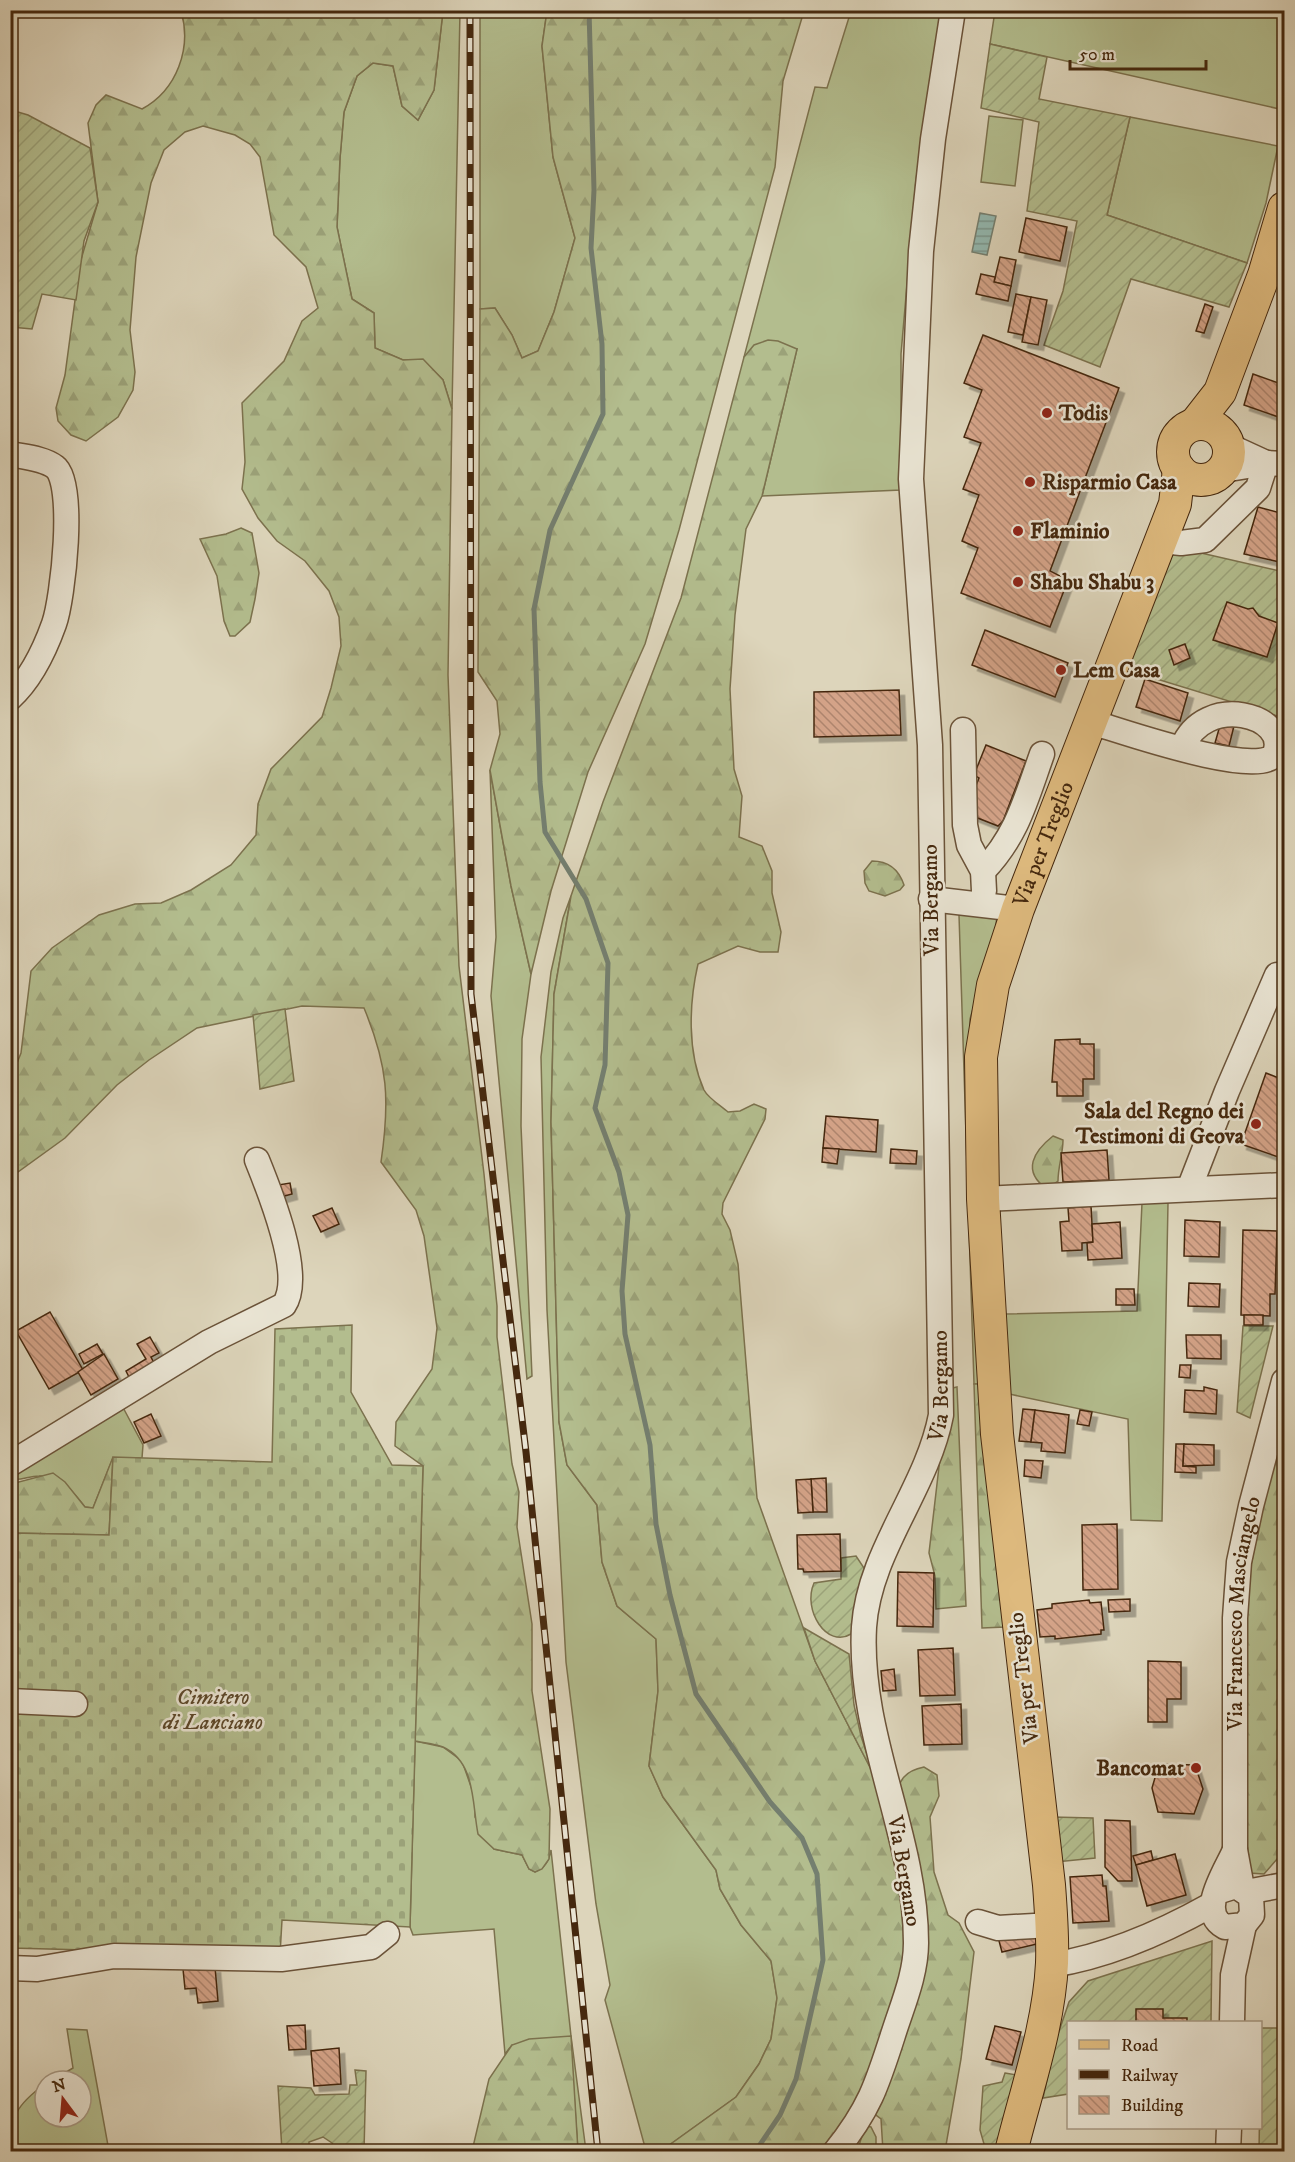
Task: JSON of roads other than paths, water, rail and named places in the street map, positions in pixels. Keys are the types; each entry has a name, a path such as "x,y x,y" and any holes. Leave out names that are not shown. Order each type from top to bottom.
{"main road":[{"path":"1208,453 1220,392 1264,274 1284,208"},
{"name":"Via per Treglio","path":"1011,2151 1047,2005 1052,1965 1052,1925 997,1434 983,1199 981,1057 984,1026 993,985 1018,909 1175,504 1208,453"}],"street":[{"name":"Via Bergamo","path":"835,2151 858,2124 871,2101 914,1968 916,1945 908,1869 873,1732 864,1680 863,1657 864,1624 875,1577 933,1448 941,1415 930,746 912,479 920,262 933,139 953,10"},
{"path":"1162,541 1181,543 1205,540 1258,488 1275,463 1208,453"},
{"path":"10,454 56,467 63,480 66,502 63,578 55,622 41,653 18,691 10,698"},
{"path":"1091,721 1182,748"},
{"path":"963,730 964,825 983,881 1015,830 1042,754"},
{"path":"931,898 1018,909"},
{"path":"1189,1189 1227,1091 1277,975"},
{"path":"10,1464 209,1342 284,1305 290,1297 292,1284 282,1229 257,1160"},
{"path":"983,1199 1284,1185"},
{"name":"Via Francesco Masciangelo","path":"1228,1915 1234,1850 1235,1618 1239,1562 1251,1506 1284,1381"},
{"path":"10,1701 75,1704"},
{"name":"Via Francesco Masciangelo","path":"1228,1915 1253,1902 1244,1890 1234,1850"},
{"path":"1244,1890 1281,1887"},
{"path":"1052,1965 1087,1960 1171,1928 1228,1915 1281,1887"},
{"path":"1228,1915 1233,1975 1232,2021"},
{"path":"978,1922 998,1928 1052,1925"},
{"path":"10,1968 37,1969 114,1956 281,1959 371,1947 387,1934"},
{"path":"1228,2151 1229,2129"}],"water":[{"path":"980,213 996,216 987,255 972,252"}],"waterway":[{"path":"589,10 594,190 591,248 602,344 603,414 550,530 534,609 540,782 545,832 586,899 608,963 605,1065 595,1108 619,1172 628,1215 622,1291 625,1334 650,1445 656,1524 670,1595 696,1694 770,1802 802,1838 817,1874 823,1960 796,2079 780,2115 755,2152"}],"railway":[{"path":"470,10 471,994 526,1452 598,2152"}],"place":[{"name":"Todis","path":"1047,413"},
{"name":"Risparmio Casa","path":"1030,482"},
{"name":"Flaminio","path":"1018,531"},
{"name":"Shabu Shabu 3","path":"1018,582"},
{"name":"Lem Casa","path":"1061,670"},
{"name":"Sala del Regno dei Testimoni di Geova","path":"1256,1124"},
{"name":"Bancomat","path":"1196,1768"}],"park label":[{"name":"Cimitero di Lanciano","path":"213,1710"}]}
